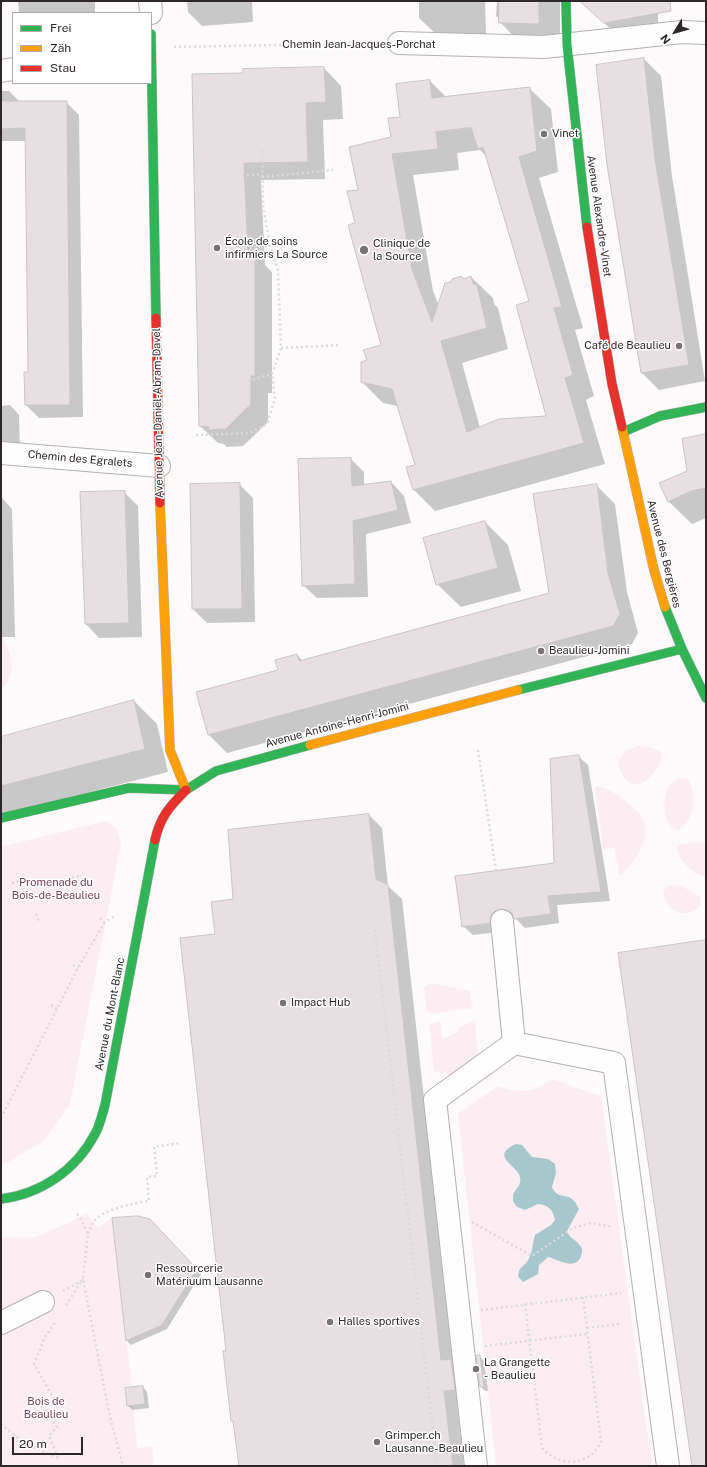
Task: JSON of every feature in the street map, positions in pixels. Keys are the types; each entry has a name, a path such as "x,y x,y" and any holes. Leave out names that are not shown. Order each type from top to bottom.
{"street":[{"path":"150,1 151,12"},
{"name":"Avenue Alexandre-Vinet","path":"566,1 567,45 584,210 612,384 623,432"},
{"name":"Chemin Jean-Jacques-Porchat","path":"399,43 544,47 682,32 706,33"},
{"path":"1,71 12,69"},
{"name":"Avenue Jean-Daniel-Abram-Davel","path":"152,84 159,466 170,750 186,790"},
{"path":"623,432 660,416 706,407"},
{"name":"Avenue des Bergières","path":"623,432 654,570 666,611 682,649 706,698"},
{"name":"Chemin des Egralets","path":"1,453 159,466"},
{"name":"Avenue Antoine-Henri-Jomini","path":"186,790 216,771 244,763 474,701 682,649"},
{"path":"1,818 129,788 186,790"},
{"name":"Avenue du Mont-Blanc","path":"1,1199 28,1193 48,1184 67,1169 84,1151 95,1133 105,1105 151,855 157,830 168,808 186,790"},
{"path":"502,921 514,1043"},
{"path":"476,1466 435,1100 514,1043 614,1063 668,1466"},
{"path":"1,1323 43,1302"}],"path":[{"name":"Chemin Jean-Jacques-Porchat","path":"152,47 399,43"},
{"path":"196,434 250,433 267,424 275,399 272,374 281,348 278,271 270,246 263,205 262,149"},
{"path":"237,176 262,176 333,170"},
{"path":"240,250 270,246"},
{"path":"281,348 341,345"},
{"path":"248,381 272,374"},
{"path":"478,750 496,871"},
{"path":"72,878 79,876"},
{"path":"12,883 23,880"},
{"path":"36,914 39,922"},
{"path":"1,1118 58,1010 78,968 104,923 116,915"},
{"path":"100,918 104,923"},
{"path":"375,930 437,1466"},
{"path":"73,965 78,968"},
{"path":"51,1005 58,1010"},
{"path":"123,1466 110,1417 83,1279 88,1234 93,1222 108,1211 134,1203 149,1201 147,1177 157,1176 154,1147 180,1143"},
{"path":"77,1214 88,1234"},
{"path":"470,1221 532,1256 573,1228 592,1223 619,1228"},
{"path":"459,1312 644,1290"},
{"path":"525,1304 542,1448 555,1460 565,1464 574,1464 583,1462 591,1457 598,1450 601,1442 583,1297"},
{"path":"587,1328 620,1324"},
{"path":"462,1348 587,1334"},
{"path":"1,1424 26,1444 58,1458 49,1436 57,1427 38,1402 58,1406 34,1364 45,1337"}],"green space":[{"path":"1,637 8,650 12,664 9,678 1,690"},
{"path":"637,746 650,747 662,753 656,770 641,784 631,783 627,780 623,776 618,763 625,752"},
{"path":"679,778 689,780 693,794 693,801 691,814 688,820 684,826 678,830 669,824 665,813 664,801 670,786"},
{"path":"595,786 614,793 623,799 638,812 644,822 645,837 639,852 635,859 620,876 614,848 603,849"},
{"name":"Promenade du Bois-de-Beaulieu","path":"106,821 117,829 121,844 70,1104 44,1141 8,1162 1,1163 1,847"},
{"path":"696,842 706,844 706,877 696,873 687,866 680,857 678,851 677,846 679,845"},
{"path":"670,885 686,888 693,892 700,897 701,904 690,912 677,912 667,904 665,897 664,890"},
{"path":"430,983 470,991 472,1008 433,1014 427,1011 424,988"},
{"path":"475,1020 478,1057 451,1075 434,1071 429,1025 438,1021 441,1024 442,1040 458,1032 457,1029"},
{"path":"551,1079 601,1096 652,1466 496,1466 458,1114 498,1086 512,1090 526,1091 539,1087"},
{"name":"Bois de Beaulieu","path":"86,1213 98,1228 112,1218 132,1387 126,1388 127,1406 133,1406 137,1448 152,1446 154,1466 1,1466 1,1238 36,1237 75,1220"}],"water":[{"path":"516,1144 522,1145 532,1157 548,1159 555,1164 556,1173 552,1187 558,1194 572,1199 579,1209 567,1231 568,1234 578,1242 582,1248 581,1256 575,1263 571,1264 548,1257 539,1265 538,1274 523,1282 518,1276 520,1269 530,1257 535,1235 551,1225 555,1220 552,1211 548,1207 538,1204 525,1210 517,1207 513,1201 513,1195 519,1184 520,1177 507,1161 505,1153 508,1148"}],"building":[{"path":"499,1 539,1 539,24 499,23"},
{"path":"580,1 670,1 671,11 604,23"},
{"path":"644,58 655,159 689,365 641,373 607,165 596,65"},
{"name":"École de soins infirmiers La Source","path":"324,67 326,102 306,103 308,162 244,163 248,254 255,254 255,376 251,376 251,404 226,429 208,430 209,427 199,426 192,74 243,73 243,69"},
{"path":"430,80 432,98 530,87 537,151 519,157 562,307 554,308 573,375 565,378 584,443 413,490 406,467 415,465 392,389 361,382 361,362 367,360 363,350 381,345 348,225 355,223 347,191 358,190 349,147 391,137 388,118 400,117 396,84","holes":["471,128 478,149 483,147 529,301 516,305 546,416 499,419 467,432 441,341 487,328 477,285 473,284 471,276 464,279 461,276 452,279 451,282 445,283 432,322 412,269 392,154 438,149 436,132"]},
{"path":"1,101 67,101 70,405 25,405 24,372 28,372 25,128 1,129"},
{"path":"706,434 706,488 691,491 668,502 659,483 687,471 682,439"},
{"path":"351,458 352,486 391,481 398,510 353,521 355,584 302,586 298,459"},
{"path":"240,483 242,609 192,609 190,484"},
{"path":"597,484 608,573 620,614 613,626 208,735 196,692 278,670 275,660 297,654 299,661 549,593 533,494"},
{"path":"125,491 129,623 85,624 80,492"},
{"path":"485,521 498,568 436,585 423,538"},
{"path":"134,700 145,749 1,786 1,737"},
{"path":"579,755 601,892 548,896 551,914 514,919 512,913 507,910 500,909 495,911 491,916 490,923 462,927 455,876 554,863 550,759"},
{"path":"369,814 376,879 388,885 441,1360 451,1359 455,1390 444,1391 453,1466 239,1466 233,1421 231,1421 223,1351 226,1351 180,938 215,934 211,902 233,899 228,830"},
{"path":"706,940 706,1466 692,1466 618,953"},
{"path":"138,1216 150,1219 197,1269 162,1325 126,1341 112,1218"},
{"path":"480,1355 484,1387 480,1387 476,1356"},
{"path":"143,1386 145,1404 127,1406 125,1388"}],"traffic: fast":[{"path":"566,1 567,45 587,227"},
{"path":"152,84 156,318"},
{"path":"623,432 660,416 706,407"},
{"path":"665,607 682,649 706,698"},
{"path":"518,690 682,649"},
{"path":"1,818 129,788 186,790 216,771 310,745"},
{"path":"1,1199 30,1192 56,1178 78,1159 95,1134 105,1105 155,840"}],"traffic: slow":[{"path":"622,427 654,570 665,607"},
{"path":"160,503 170,750 186,790"},
{"path":"310,745 518,690"}],"traffic: jam":[{"path":"587,227 612,384 622,427"},
{"path":"156,318 160,503"},
{"path":"155,840 166,812 186,790"}],"place":[{"name":"Vinet","path":"544,134"},
{"name":"École de soins infirmiers La Source","path":"217,248"},
{"name":"Clinique de la Source","path":"364,250"},
{"name":"Café de Beaulieu","path":"679,346"},
{"name":"Beaulieu-Jomini","path":"541,651"},
{"name":"Impact Hub","path":"283,1003"},
{"name":"Ressourcerie Matériuum Lausanne","path":"148,1275"},
{"name":"Halles sportives","path":"330,1322"},
{"name":"La Grangette - Beaulieu","path":"476,1369"},
{"name":"Grimper.ch Lausanne-Beaulieu","path":"377,1442"}]}
